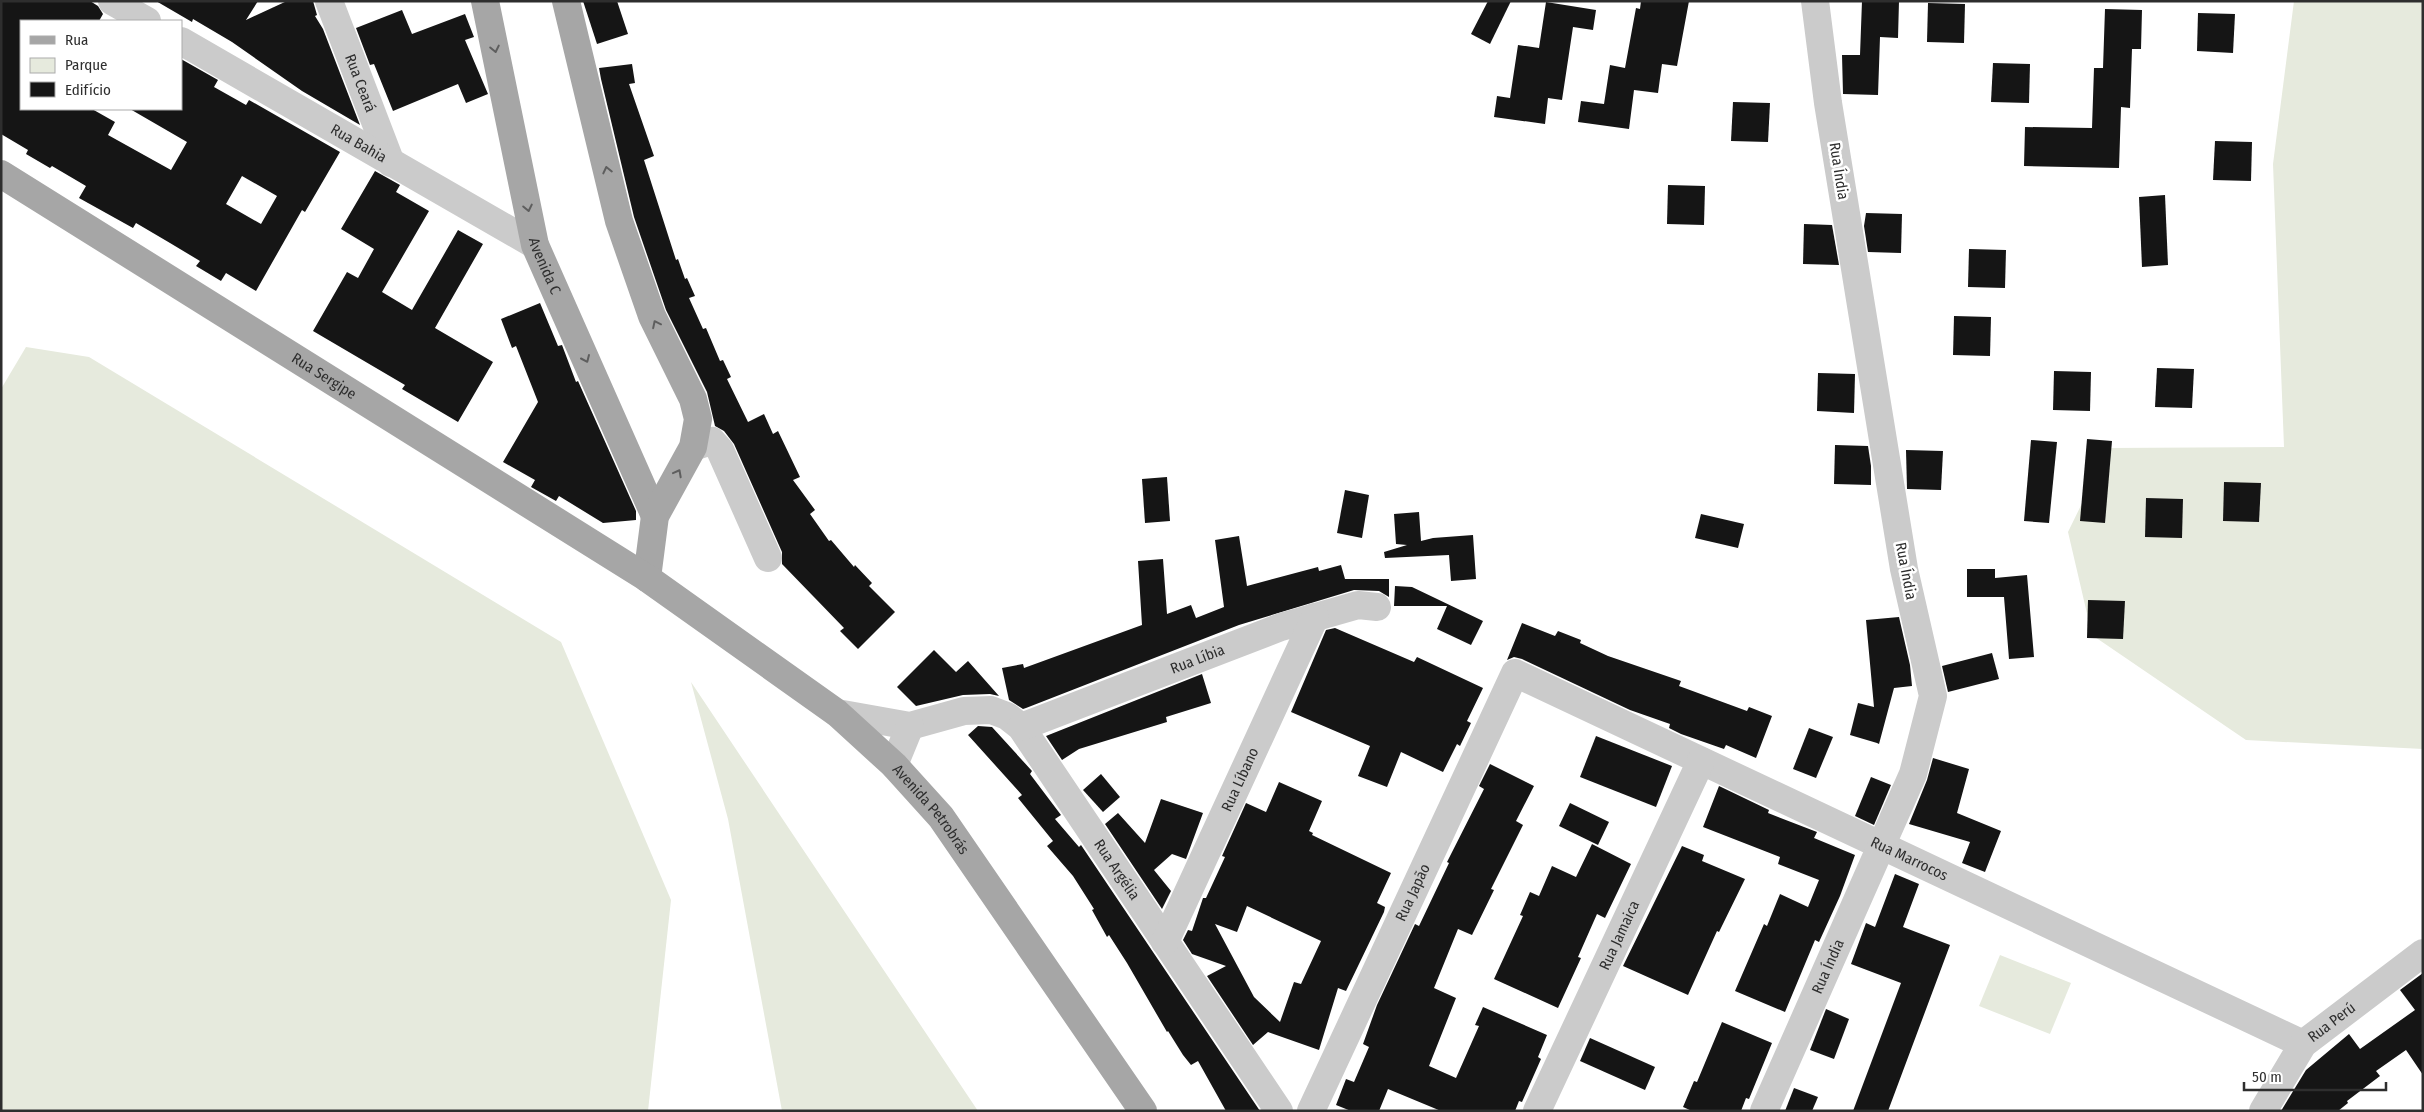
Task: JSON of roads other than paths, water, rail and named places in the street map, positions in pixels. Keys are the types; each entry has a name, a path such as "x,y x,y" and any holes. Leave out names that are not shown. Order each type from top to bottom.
{"main road":[{"name":"Avenida C","path":"485,1 535,245 655,516"},
{"path":"566,1 619,221 652,316 693,400 698,419 693,447 655,516 647,578"},
{"name":"Rua Sergipe","path":"1,174 647,578"},
{"name":"Avenida Petrobrás","path":"647,578 837,713 894,765 942,817 1143,1111"}],"street":[{"path":"112,1 145,20"},
{"name":"Rua Ceará","path":"330,1 391,163"},
{"name":"Rua Índia","path":"1764,1111 1913,774 1933,696 1904,570 1828,103 1815,1"},
{"name":"Rua Bahia","path":"182,42 535,245"},
{"path":"693,447 712,441 720,450 768,558"},
{"name":"Rua Líbia","path":"1021,726 1281,627 1358,605 1377,607"},
{"name":"Rua Líbano","path":"1165,942 1315,617"},
{"name":"Rua Marrocos","path":"1515,673 2304,1044"},
{"name":"Rua Japão","path":"1311,1111 1515,673"},
{"name":"Rua Argélia","path":"837,713 910,726 964,711 991,710 1007,716 1021,726 1279,1111"},
{"path":"894,765 910,726"},
{"name":"Rua Jamaica","path":"1537,1111 1701,761"},
{"name":"Rua Perú","path":"2263,1111 2304,1044 2423,953"}]}
